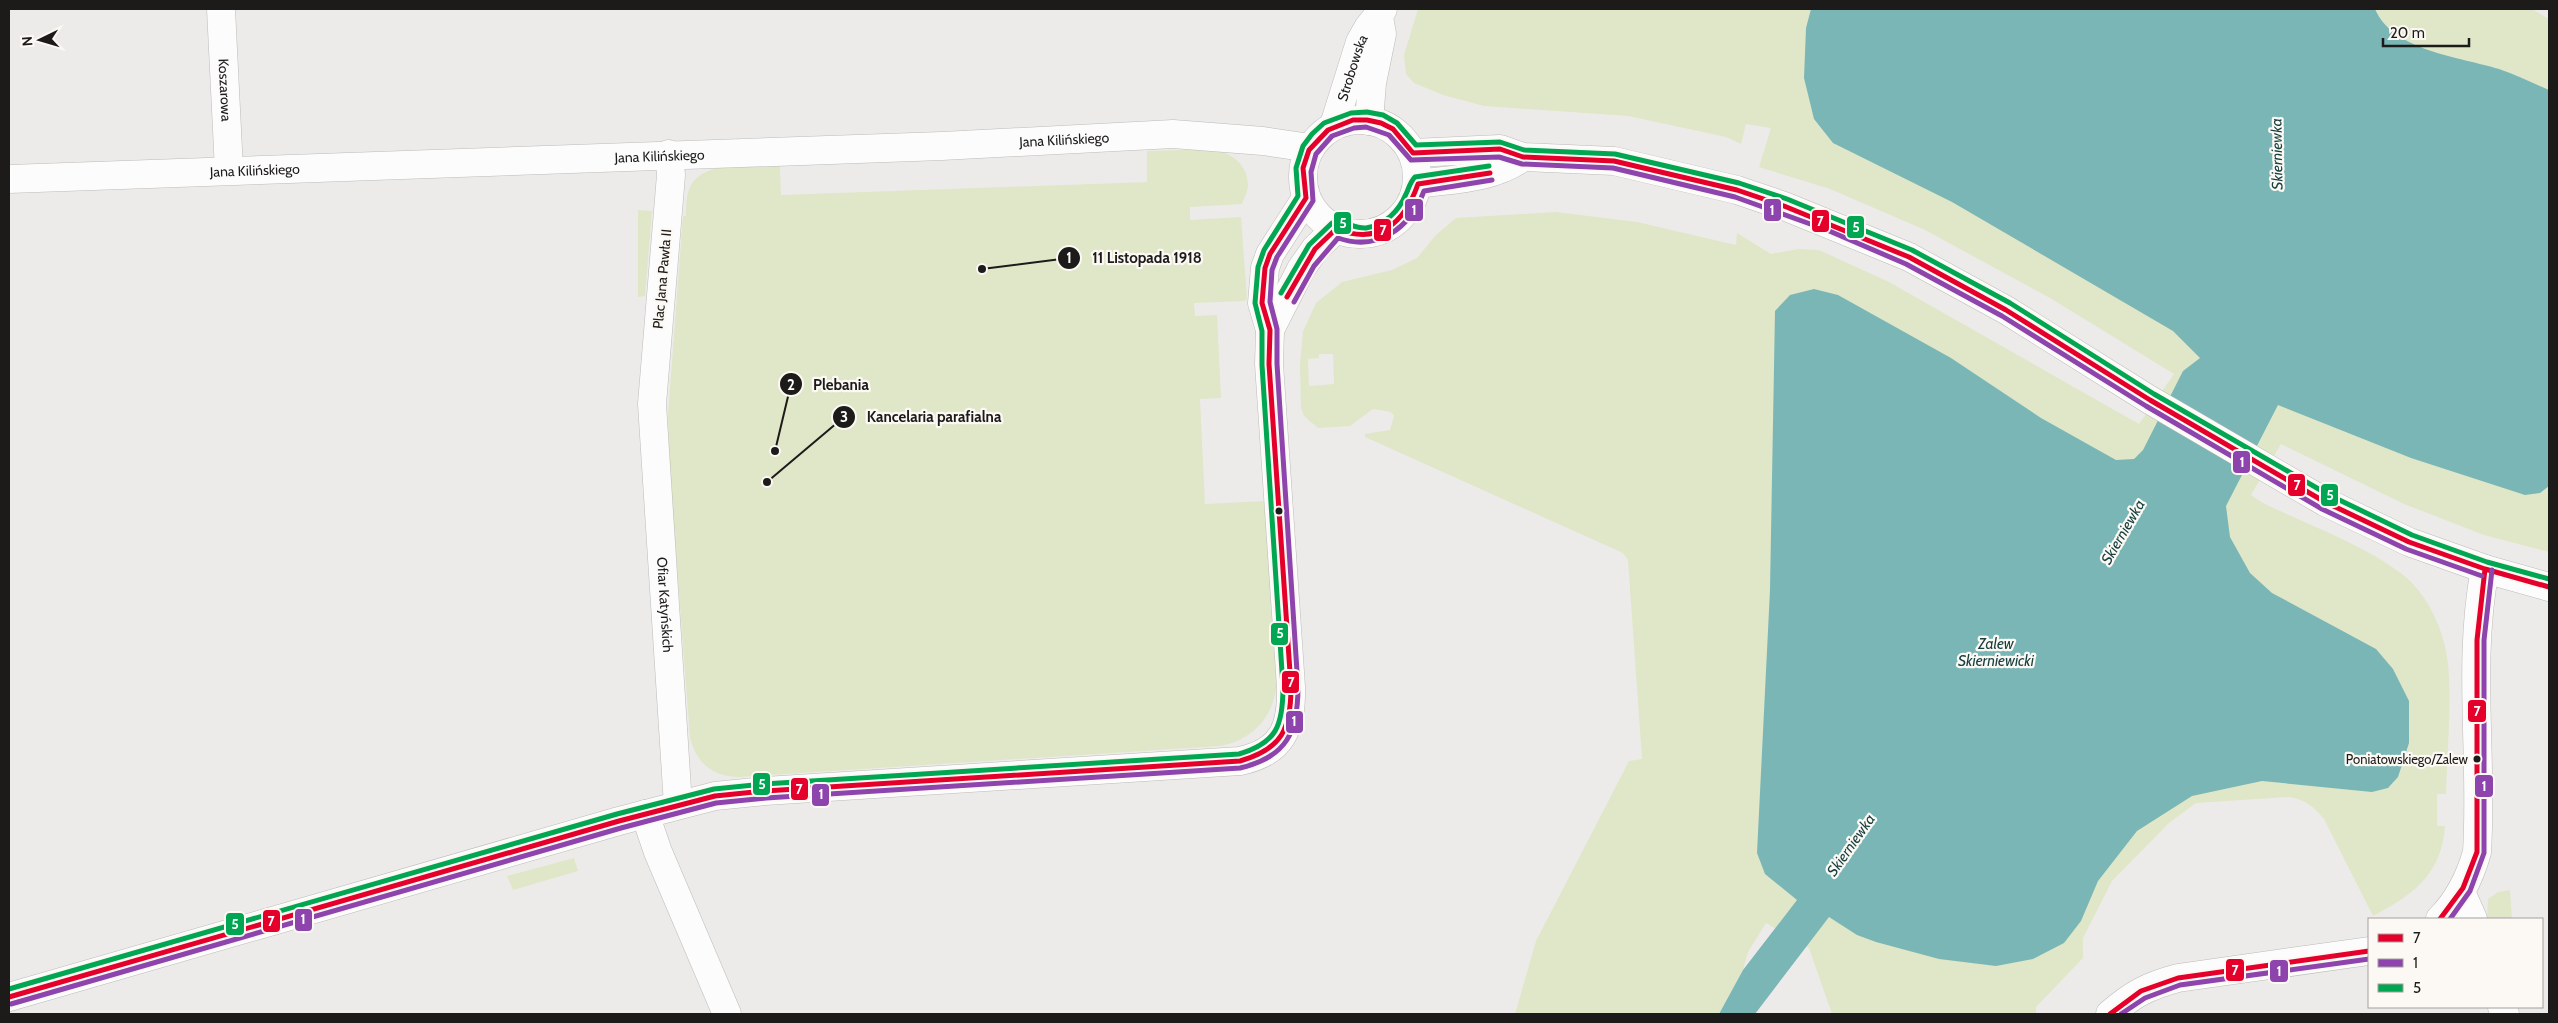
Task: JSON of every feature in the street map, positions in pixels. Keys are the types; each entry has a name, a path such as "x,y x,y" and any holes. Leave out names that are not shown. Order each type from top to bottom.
{"street":[{"name":"Koszarowa","path":"221,9 229,170"},
{"name":"Strobowska","path":"1369,120 1372,83 1382,34 1381,13"},
{"name":"Strobowska","path":"1334,125 1360,42 1368,28 1381,13"},
{"path":"1369,120 1393,129 1413,153 1418,168 1418,184 1414,199 1406,213 1394,225 1378,232 1361,235 1343,233 1315,213 1306,198 1303,180 1304,163 1310,148 1320,136 1334,125 1348,121 1369,120"},
{"name":"Jana Kilińskiego","path":"9,179 669,154 942,146 1173,134 1263,141 1310,148"},
{"path":"1413,153 1500,149 1523,157 1614,161 1737,190 1803,213 1925,266 2006,310 2150,400 2267,470 2325,502 2409,542 2485,569 2549,587"},
{"name":"Plac Jana Pawła II","path":"652,404 671,175 669,154"},
{"path":"1418,184 1498,172 1512,166 1523,157"},
{"path":"9,997 645,814 715,796 765,791 1240,761 1259,756 1270,749 1286,731 1292,707 1269,356 1270,330 1262,304 1265,268 1270,254 1306,198"},
{"path":"1270,330 1301,270 1315,249 1336,229"},
{"name":"Ofiar Katyńskich","path":"652,404 654,463 678,805"},
{"path":"2441,918 2461,892 2471,873 2477,852 2477,652 2479,606 2485,569"},
{"path":"645,814 658,852 727,1014"},
{"path":"2461,892 2473,918"},
{"path":"2110,1014 2134,994 2155,984 2178,978 2368,951"}],"green space":[{"path":"1418,9 2532,9 2549,19 2549,552 2484,535 2404,504 2281,444 2251,495 2263,503 2353,544 2387,563 2411,582 2434,614 2446,652 2449,680 2446,794 2437,794 2437,826 2445,826 2443,843 2438,857 2423,881 2401,900 2373,916 2324,819 2309,804 2289,797 2196,803 2169,823 2112,881 2083,938 2083,958 2036,1007 2036,1014 1832,1014 1809,948 1766,923 1748,952 1743,970 1719,1014 1515,1014 1536,941 1629,761 1642,759 1628,560 1623,553 1365,437 1365,434 1390,430 1394,416 1391,412 1373,409 1350,426 1318,428 1304,416 1301,408 1300,365 1303,331 1316,303 1342,282 1392,270 1417,258 1436,235 1456,218 1556,212 1637,222 1736,245 1737,233 1771,254 1798,249 1819,250 1889,282 2139,424 2174,374 2050,298 1925,230 1830,189 1759,167 1771,128 1746,124 1741,144 1726,137 1628,116 1484,106 1443,95 1414,83 1406,74 1404,55","holes":["1319,354 1333,354 1334,384 1309,386 1308,359 1319,358"]},
{"path":"1212,149 1225,153 1237,160 1245,171 1248,185 1247,192 1242,204 1190,207 1190,220 1241,217 1247,299 1244,301 1194,303 1195,316 1217,315 1221,398 1200,399 1205,504 1266,501 1277,681 1272,705 1260,724 1243,738 1220,746 739,777 721,774 707,767 697,754 690,737 669,461 668,414 683,216 686,216 687,196 691,185 698,177 708,171 745,165 780,166 781,195 1147,182 1147,151"},
{"path":"638,210 652,211 645,296 638,297"},
{"path":"574,858 578,871 513,890 507,876"},
{"path":"2510,890 2512,918 2487,918 2488,899 2498,892"}],"water":[{"name":"Zalew Skierniewicki","path":"1811,9 2375,9 2384,23 2396,34 2412,43 2447,56 2499,69 2549,90 2549,486 2540,493 2525,495 2411,458 2278,405 2226,506 2230,537 2250,573 2272,593 2376,649 2393,669 2409,701 2409,743 2398,777 2388,788 2372,792 2262,781 2192,796 2137,831 2098,881 2081,921 2064,943 2033,959 1996,966 1939,959 1857,935 1829,917 1755,1014 1719,1014 1743,970 1797,900 1765,874 1757,853 1770,590 1775,311 1790,295 1814,289 1838,295 1951,358 2041,418 2116,460 2134,459 2143,450 2183,371 2200,358 2173,331 1952,202 1833,143 1814,119 1804,78 1806,28"}],"transit line":[{"name":"5","path":"9,989 617,814 714,789 764,784 1239,754 1252,750 1262,744 1270,738 1279,722 1283,687 1262,365 1262,331 1255,303 1258,267 1264,250 1298,196 1296,168 1303,146 1324,123 1351,113 1367,112 1383,115 1397,123 1416,145 1500,142 1524,150 1615,154 1739,183 1787,199 1912,250 2010,303 2154,394 2329,495 2412,535 2487,562 2549,579"},
{"name":"7","path":"9,997 619,821 715,796 765,791 1240,761 1266,750 1275,743 1286,726 1291,702 1291,687 1269,364 1270,330 1262,303 1265,268 1270,254 1306,198 1303,168 1309,150 1328,130 1353,120 1381,123 1393,129 1413,153 1500,149 1523,157 1614,161 1737,190 1784,206 1909,257 2006,310 2150,400 2325,502 2409,542 2485,569 2549,587"},
{"name":"1","path":"11,1004 621,828 716,803 766,798 1240,768 1269,757 1287,740 1292,730 1296,717 1298,687 1277,364 1277,329 1270,302 1272,270 1277,257 1313,201 1311,172 1316,154 1332,136 1354,128 1366,127 1389,135 1411,160 1499,157 1522,164 1613,168 1735,197 1827,230 1906,264 2002,316 2146,406 2322,509 2406,549 2482,576"},
{"name":"5","path":"1281,293 1309,245 1332,223 1340,222 1362,228 1379,224 1399,206 1415,177 1489,166"},
{"name":"7","path":"1287,297 1315,249 1336,229 1351,233 1365,234 1377,232 1388,228 1397,220 1405,210 1418,184 1490,173"},
{"name":"1","path":"1294,302 1314,266 1338,238 1353,242 1379,239 1391,234 1401,226 1418,204 1424,191 1492,180"},
{"name":"7","path":"2441,918 2463,888 2477,852 2477,640 2485,569"},
{"name":"1","path":"2451,918 2470,891 2484,853 2484,640 2492,570"},
{"name":"7","path":"2110,1014 2141,991 2178,978 2368,951"},
{"name":"1","path":"2121,1014 2145,998 2180,985 2368,959"}],"place":[{"name":"11 Listopada 1918","path":"982,269"},
{"name":"Plebania","path":"775,451"},
{"name":"Kancelaria parafialna","path":"767,482"},
{"name":"Poniatowskiego/Zalew","path":"2477,759"}],"water label":[{"name":"Skierniewka","path":"2277,154"},
{"name":"Skierniewka","path":"2123,532"},
{"name":"Skierniewka","path":"1851,845"}]}
